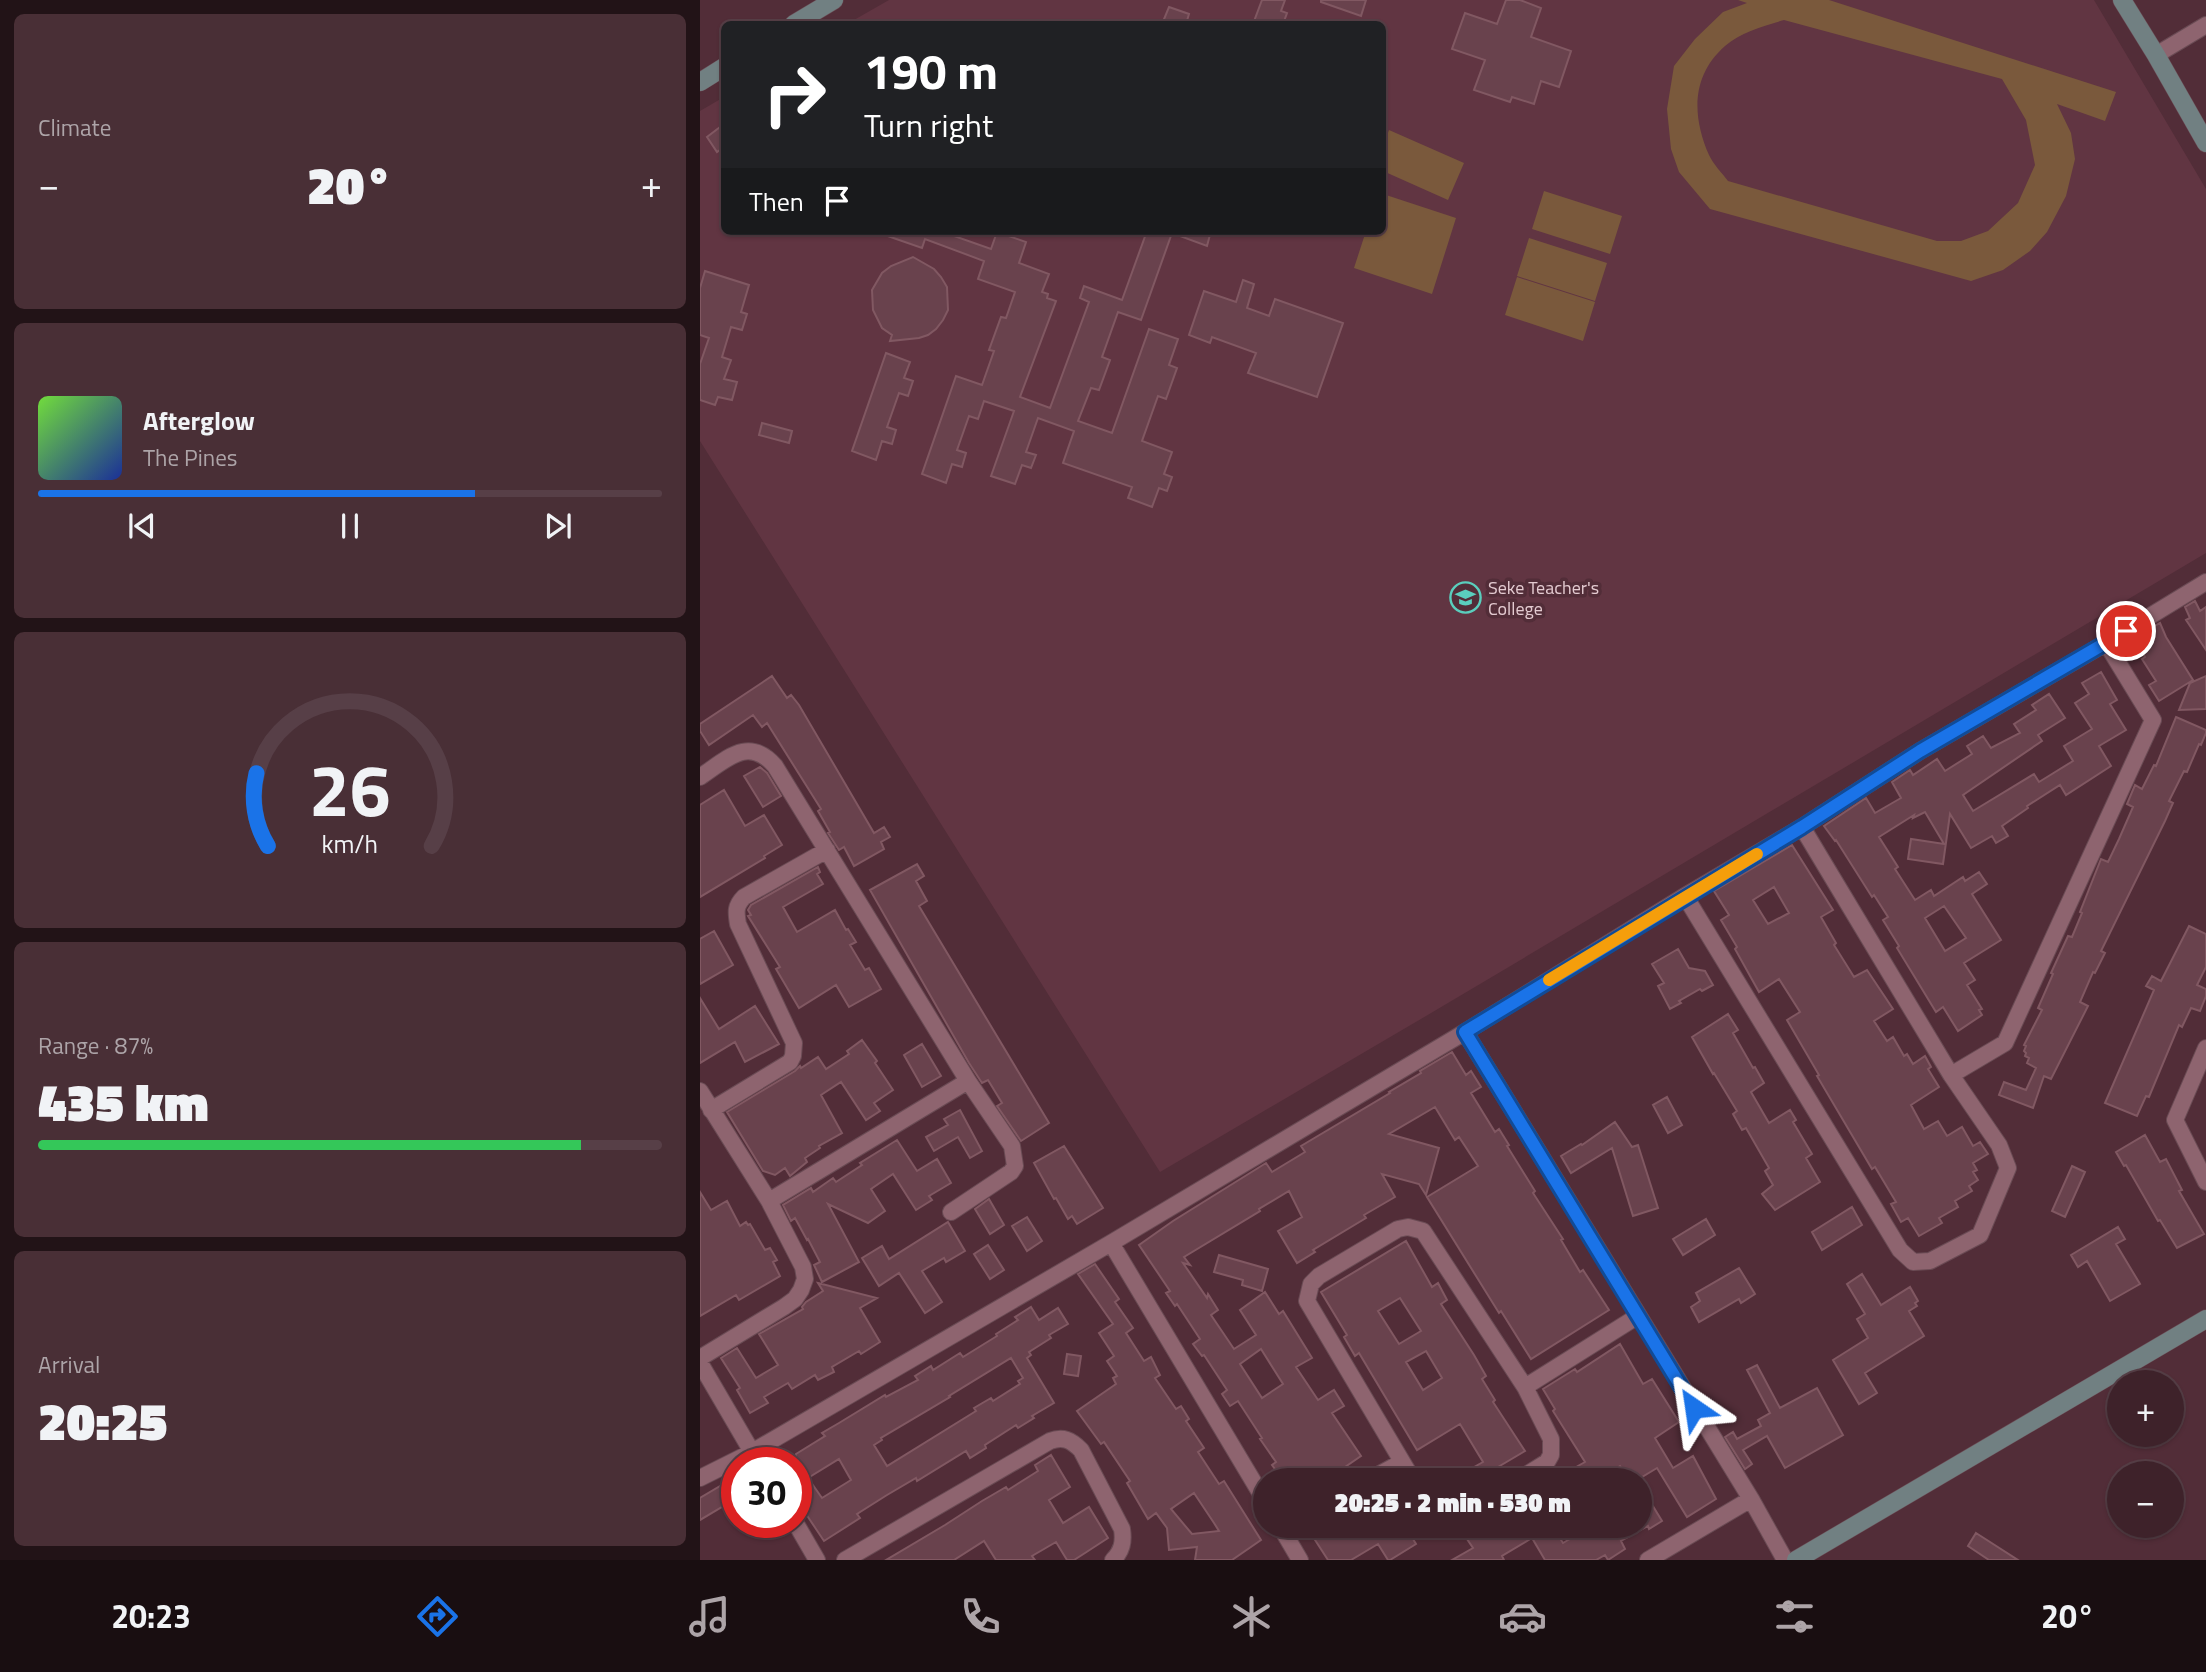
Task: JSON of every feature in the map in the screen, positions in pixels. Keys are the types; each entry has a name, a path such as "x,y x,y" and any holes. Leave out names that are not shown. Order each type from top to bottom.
{"street":[{"path":"799,21 834,0"},
{"path":"2122,0 2206,143"},
{"path":"2156,55 2206,25"},
{"path":"700,82 721,69"},
{"path":"772,1447 1465,1032 1802,827 1920,751 2206,582"},
{"path":"1951,1075 2005,1043 2153,720 2106,643"},
{"path":"700,776 741,750 754,751 767,757 775,766 968,1081 1012,1146 1015,1166 1012,1172 951,1212"},
{"path":"1685,897 1900,1250 1913,1262 1930,1261 1980,1235 2008,1168 1999,1145 1951,1075 1802,827"},
{"path":"711,1110 789,1062 794,1051 793,1043 738,924 738,903 827,850"},
{"path":"1465,1032 1751,1499 1785,1560"},
{"path":"2206,1048 2175,1120 2206,1182"},
{"path":"769,1200 968,1081"},
{"path":"700,1091 769,1200 803,1267 804,1279 801,1290 784,1307 700,1357"},
{"path":"1406,1468 1309,1306 1307,1293 1311,1284 1320,1276 1398,1229 1408,1227 1423,1231 1525,1387 1551,1438 1551,1455 1547,1462 1537,1468"},
{"path":"1111,1243 1253,1481"},
{"path":"1525,1387 1638,1316"},
{"path":"1796,1560 2205,1320"},
{"path":"700,1363 749,1447"},
{"path":"845,1560 1058,1438 1073,1442 1081,1450 1122,1529 1121,1550 1113,1560"},
{"path":"1391,1468 1402,1462"},
{"path":"700,1478 721,1470"},
{"path":"1648,1560 1751,1499"},
{"path":"804,1538 817,1560"},
{"path":"1289,1538 1300,1560"}],"shaded area":[{"name":"Seke Teacher's College","path":"889,0 2094,0 2206,189 2206,553 1160,1172 700,441 700,111 721,99 721,235 1386,235 1386,21 852,21"},
{"path":"1738,0 1829,0 2116,92 2105,121 2057,104 2071,133 2075,159 2066,196 2047,232 2030,251 2003,270 1971,281 1710,209 1679,172 1671,149 1667,109 1674,66 1695,39 1723,12 1747,3","holes":["1784,20 2002,79 2026,120 2035,165 2018,203 1988,231 1961,241 1937,241 1728,181 1709,155 1703,140 1698,111 1698,97 1706,70 1725,46 1760,27"]},
{"path":"1389,130 1464,163 1448,200 1386,172 1386,138"},
{"path":"1544,191 1622,216 1610,254 1532,229"},
{"path":"1386,195 1456,218 1432,294 1354,268 1365,235 1386,235"},
{"path":"1529,238 1607,263 1595,301 1517,276"},
{"path":"1517,277 1595,302 1583,341 1505,315"}],"building":[{"path":"1262,0 1285,0 1281,11 1287,13 1284,21 1254,21"},
{"path":"1321,0 1366,0 1361,16"},
{"path":"1506,0 1520,0 1541,8 1531,37 1571,51 1559,87 1541,81 1534,104 1512,97 1510,102 1474,90 1485,60 1452,49 1465,13 1497,24"},
{"path":"1169,7 1189,14 1187,21 1163,21"},
{"path":"721,126 721,149 717,152 707,137"},
{"path":"885,235 951,235 991,249 996,235 1006,235 1026,242 1019,263 1049,274 1042,292 1048,294 1047,298 1056,301 1020,397 1050,408 1089,302 1080,298 1084,286 1122,300 1146,235 1171,235 1141,320 1118,312 1102,357 1110,360 1099,390 1091,388 1078,421 1112,433 1149,329 1178,339 1169,365 1177,368 1166,399 1158,396 1142,441 1172,452 1164,474 1172,477 1167,491 1159,488 1152,507 1128,498 1132,487 1063,463 1074,431 1038,418 1026,452 1036,455 1031,468 1022,465 1015,484 991,476 1014,411 984,401 978,419 969,416 957,450 966,453 962,467 952,464 946,483 922,474 956,376 982,385 994,351 989,350 1001,317 1006,318 1015,292 978,279 984,261 925,239 922,248"},
{"path":"1177,235 1210,235 1207,246"},
{"path":"913,257 934,269 941,277 947,287 948,310 936,329 928,335 890,341 892,335 882,328 873,310 872,290 882,273"},
{"path":"705,271 749,285 741,312 747,314 742,330 731,327 722,357 731,360 724,379 737,382 732,400 718,397 715,405 700,400 700,364 709,338 700,335 700,288"},
{"path":"1243,280 1254,284 1247,308 1269,316 1275,299 1343,323 1317,397 1248,373 1256,353 1212,337 1210,343 1189,335 1204,291 1236,302"},
{"path":"886,353 910,362 904,378 913,381 908,396 899,393 887,427 896,430 892,444 882,441 876,460 852,451"},
{"path":"762,423 792,431 789,443 759,435"},
{"path":"2195,601 2200,611 2206,607 2206,650 2186,620 2190,618 2185,607"},
{"path":"2160,623 2193,680 2159,701 2149,685 2156,681 2142,659 2145,657 2134,638"},
{"path":"2101,672 2117,700 2110,704 2126,730 2099,746 2111,766 2066,795 2060,785 2027,806 2028,808 2002,826 2008,836 1996,843 1992,836 1971,848 1950,814 1943,864 1908,859 1911,839 1944,844 1925,812 1913,818 1914,815 1879,837 1915,900 1931,890 1934,896 1963,877 1965,881 1979,872 1987,884 1972,894 2001,940 1964,963 1975,980 1967,985 1982,1009 1979,1010 1982,1015 1958,1031 1943,1007 1936,1012 1897,948 1899,946 1883,920 1888,917 1824,826 1866,798 1875,813 1901,798 1892,782 1910,770 1913,775 1937,759 1945,771 1972,754 1967,746 1983,736 1991,748 2020,733 2014,724 2036,710 2032,705 2049,694 2065,718 2038,735 2042,741 1963,795 1973,811 2034,774 2039,782 2073,761 2064,746 2092,729 2075,703 2089,694 2082,683","holes":["1944,906 1966,938 1945,951 1925,918"]},
{"path":"772,676 787,698 791,695 799,705 874,833 884,827 890,837 881,842 884,849 854,866 844,847 839,850 828,833 830,832 818,811 821,809 767,723 762,727 753,715 709,745 700,731 700,724"},
{"path":"2206,676 2206,709 2179,710 2190,683"},
{"path":"2176,717 2206,730 2206,733 2169,801 2173,803 2165,821 2101,951 2105,953 2080,1002 2088,1006 2051,1079 2044,1076 2033,1108 1999,1095 2004,1082 2026,1090 2036,1068 2027,1063 2029,1058 2025,1056 2024,1045 2042,1010 2038,1008 2053,974 2051,973 2068,936 2072,937 2101,859 2108,862 2119,839 2133,807 2127,804 2135,785 2142,789 2154,765 2156,766"},
{"path":"760,767 767,773 781,796 763,807 744,776"},
{"path":"724,790 745,826 764,815 782,845 700,897 700,805"},
{"path":"1792,845 1833,910 1821,917 1836,943 1834,945 1854,977 1867,970 1893,1009 1874,1021 1887,1041 1893,1037 1904,1056 1907,1054 1913,1064 1925,1056 1931,1067 1928,1069 1939,1087 1911,1105 1924,1129 1938,1121 1947,1136 1962,1127 1973,1146 1980,1142 1988,1154 1973,1163 1977,1170 1973,1172 1978,1180 1969,1186 1972,1191 1955,1201 1958,1207 1939,1218 1942,1223 1919,1236 1908,1218 1901,1222 1891,1204 1896,1202 1875,1167 1872,1169 1787,1020 1800,1012 1779,979 1759,992 1721,920 1729,915 1714,891","holes":["1774,887 1789,913 1768,924 1753,900"]},
{"path":"917,864 924,876 916,881 927,901 919,906 1049,1123 1021,1141 997,1106 1002,1103 988,1080 982,1083 969,1063 870,890"},
{"path":"818,867 820,872 817,874 823,884 783,907 797,932 835,910 846,930 848,929 856,942 850,945 865,970 869,968 881,989 849,1007 836,985 799,1008 776,969 780,967 748,916 751,915 748,910 751,905"},
{"path":"2189,926 2206,934 2206,967 2197,985 2206,989 2206,996 2200,1011 2191,1008 2182,1027 2179,1025 2149,1097 2146,1096 2137,1116 2105,1103 2154,990 2146,986 2152,976 2161,981"},
{"path":"714,931 733,965 700,984 700,939"},
{"path":"1678,949 1689,968 1705,971 1713,985 1702,991 1700,989 1670,1009 1658,986 1664,983 1652,964"},
{"path":"700,998 719,1029 755,1006 779,1044 745,1062 735,1042 700,1063"},
{"path":"1728,1014 1738,1030 1733,1033 1764,1083 1751,1092 1769,1123 1790,1110 1796,1120 1793,1122 1812,1154 1806,1158 1820,1182 1775,1210 1762,1194 1773,1185 1765,1171 1769,1168 1746,1128 1742,1130 1733,1114 1737,1111 1692,1037"},
{"path":"862,1040 893,1090 874,1103 880,1111 866,1120 841,1082 821,1095 842,1133 819,1146 820,1148 805,1158 807,1162 790,1176 785,1168 775,1175 763,1171 727,1112 818,1057 826,1069 849,1054 847,1051"},
{"path":"922,1044 941,1076 922,1087 904,1055"},
{"path":"1452,1052 1466,1075 1471,1071 1481,1087 1471,1093 1495,1132 1499,1129 1580,1272 1583,1270 1609,1310 1531,1359 1427,1197 1478,1166 1459,1137 1455,1140 1435,1107 1389,1134 1439,1148 1426,1195 1419,1184 1382,1174 1395,1197 1364,1215 1366,1218 1313,1250 1315,1252 1297,1263 1278,1231 1302,1217 1289,1191 1184,1257 1190,1265 1183,1263 1218,1310 1211,1315 1234,1349 1256,1335 1240,1310 1265,1292 1279,1314 1283,1311 1312,1358 1296,1367 1318,1400 1334,1390 1344,1406 1332,1413 1361,1456 1344,1468 1274,1468 1272,1465 1276,1462 1238,1401 1230,1406 1222,1394 1227,1390 1204,1355 1202,1356 1193,1344 1200,1339 1177,1304 1175,1306 1166,1293 1170,1291 1139,1245 1266,1163 1272,1172 1305,1152 1301,1146 1421,1073 1420,1071","holes":["1261,1349 1283,1384 1262,1398 1240,1364"]},
{"path":"1667,1097 1682,1125 1668,1133 1653,1105"},
{"path":"960,1110 982,1151 970,1158 958,1137 934,1151 926,1137 948,1125 944,1119"},
{"path":"1615,1122 1632,1147 1638,1145 1658,1208 1633,1216 1612,1148 1571,1173 1561,1156"},
{"path":"2145,1135 2160,1162 2166,1159 2182,1190 2179,1191 2204,1234 2177,1248 2116,1152"},
{"path":"897,1140 917,1171 937,1159 951,1183 929,1196 932,1200 916,1210 893,1174 871,1189 885,1211 868,1223 828,1204 859,1262 822,1282 814,1265 820,1262 795,1218 791,1221 783,1205 811,1188 813,1192 833,1178 836,1182"},
{"path":"1064,1146 1103,1208 1077,1224 1072,1216 1068,1219 1034,1163"},
{"path":"2072,1166 2085,1172 2065,1217 2052,1211"},
{"path":"700,1192 711,1210 727,1201 740,1226 746,1222 750,1224 765,1250 770,1248 777,1260 773,1262 780,1276 739,1300 736,1295 700,1316"},
{"path":"989,1199 1004,1225 990,1234 975,1209"},
{"path":"1852,1207 1862,1225 1822,1250 1812,1232"},
{"path":"1027,1217 1042,1241 1027,1251 1012,1226"},
{"path":"1706,1219 1715,1235 1683,1255 1673,1239"},
{"path":"948,1222 965,1251 946,1262 944,1258 922,1271 942,1302 925,1313 899,1273 879,1286 862,1258 882,1246 889,1259"},
{"path":"2118,1227 2125,1239 2116,1244 2140,1284 2110,1301 2087,1261 2078,1267 2071,1255"},
{"path":"1406,1241 1432,1287 1438,1283 1447,1300 1441,1304 1486,1376 1482,1379 1495,1400 1493,1402 1525,1451 1496,1468 1472,1468 1483,1462 1460,1424 1417,1450 1359,1353 1355,1356 1344,1337 1347,1335 1321,1292","holes":["1400,1298 1421,1331 1399,1344 1378,1311","1426,1351 1442,1378 1423,1390 1406,1362"]},
{"path":"988,1245 1004,1270 990,1279 974,1254"},
{"path":"1219,1255 1268,1269 1262,1291 1242,1285 1243,1280 1214,1272"},
{"path":"1095,1264 1119,1299 1115,1302 1133,1328 1126,1333 1144,1361 1151,1357 1160,1375 1155,1378 1176,1409 1181,1406 1189,1419 1186,1421 1204,1448 1198,1452 1219,1484 1224,1481 1253,1527 1253,1538 1261,1540 1232,1560 1195,1560 1197,1547 1169,1550 1167,1528 1156,1513 1148,1519 1127,1483 1130,1481 1104,1442 1101,1444 1077,1411 1116,1384 1113,1378 1117,1376 1107,1361 1114,1356 1099,1333 1113,1324 1078,1274","holes":["1194,1493 1219,1531 1192,1534 1171,1509"]},
{"path":"1739,1268 1755,1294 1741,1303 1739,1299 1699,1322 1691,1307 1700,1301 1696,1293"},
{"path":"1862,1274 1881,1305 1910,1287 1918,1301 1915,1303 1917,1306 1909,1311 1924,1336 1865,1373 1877,1393 1859,1404 1833,1360 1868,1338 1857,1319 1865,1314 1847,1284"},
{"path":"818,1283 877,1298 860,1308 880,1342 832,1367 834,1372 818,1380 815,1375 792,1389 788,1383 764,1397 768,1403 750,1413 737,1390 740,1388 721,1358 737,1348 756,1378 778,1365 759,1334 803,1309 806,1302 823,1291"},
{"path":"1031,1307 1039,1320 1058,1308 1068,1324 1049,1335 1051,1338 1029,1352 1031,1355 1027,1358 1054,1403 1018,1428 1016,1425 985,1445 986,1448 970,1458 966,1451 917,1481 916,1478 887,1495 857,1514 860,1518 824,1541 812,1523 812,1484 822,1498 851,1480 839,1459 812,1476 812,1447 807,1447 825,1436 822,1433 885,1395 886,1397 918,1380 915,1376 931,1366 933,1370 960,1353 963,1357 1018,1320 1015,1317","holes":["1011,1358 1023,1378 1018,1381 1020,1384 993,1401 991,1398 974,1408 976,1411 887,1466 874,1445 882,1440 881,1438"]},
{"path":"1620,1344 1643,1384 1652,1379 1679,1422 1655,1438 1673,1468 1693,1456 1716,1499 1687,1517 1657,1468 1652,1471 1652,1468 1620,1466 1574,1468 1585,1462 1553,1411 1555,1409 1543,1389 1575,1369 1577,1372"},
{"path":"1067,1354 1081,1356 1078,1376 1064,1374"},
{"path":"1757,1365 1780,1408 1817,1388 1843,1435 1785,1468 1767,1436 1743,1450 1752,1464 1745,1469 1725,1437 1733,1432 1737,1439 1761,1426 1758,1420 1770,1413 1747,1370"},
{"path":"1051,1455 1070,1487 1049,1500 1063,1523 1089,1507 1108,1538 1074,1560 1067,1560 1056,1542 1032,1556 1035,1560 996,1560 984,1541 954,1560 886,1560 982,1501 1006,1487 1008,1490 1038,1471 1035,1465"},
{"path":"721,1486 721,1508 700,1520 700,1498"},
{"path":"1652,1505 1662,1521 1652,1527"},
{"path":"1976,1533 2018,1560 1989,1560 1968,1546"},
{"path":"1314,1538 1412,1538 1416,1544 1390,1560 1378,1544 1351,1560 1328,1560"},
{"path":"1532,1538 1560,1538 1563,1543 1572,1538 1626,1538 1621,1541 1625,1549 1608,1560 1605,1555 1596,1560 1545,1560"},
{"path":"1532,1538 1502,1556 1504,1560 1452,1560 1473,1548 1467,1539"}],"slow traffic":[{"path":"1549,980 1757,854"}],"place":[{"name":"Seke Teacher's College","path":"1465,598"}],"route":[{"path":"1694,1408 1465,1032 1802,827 1920,751 2126,631"}]}
